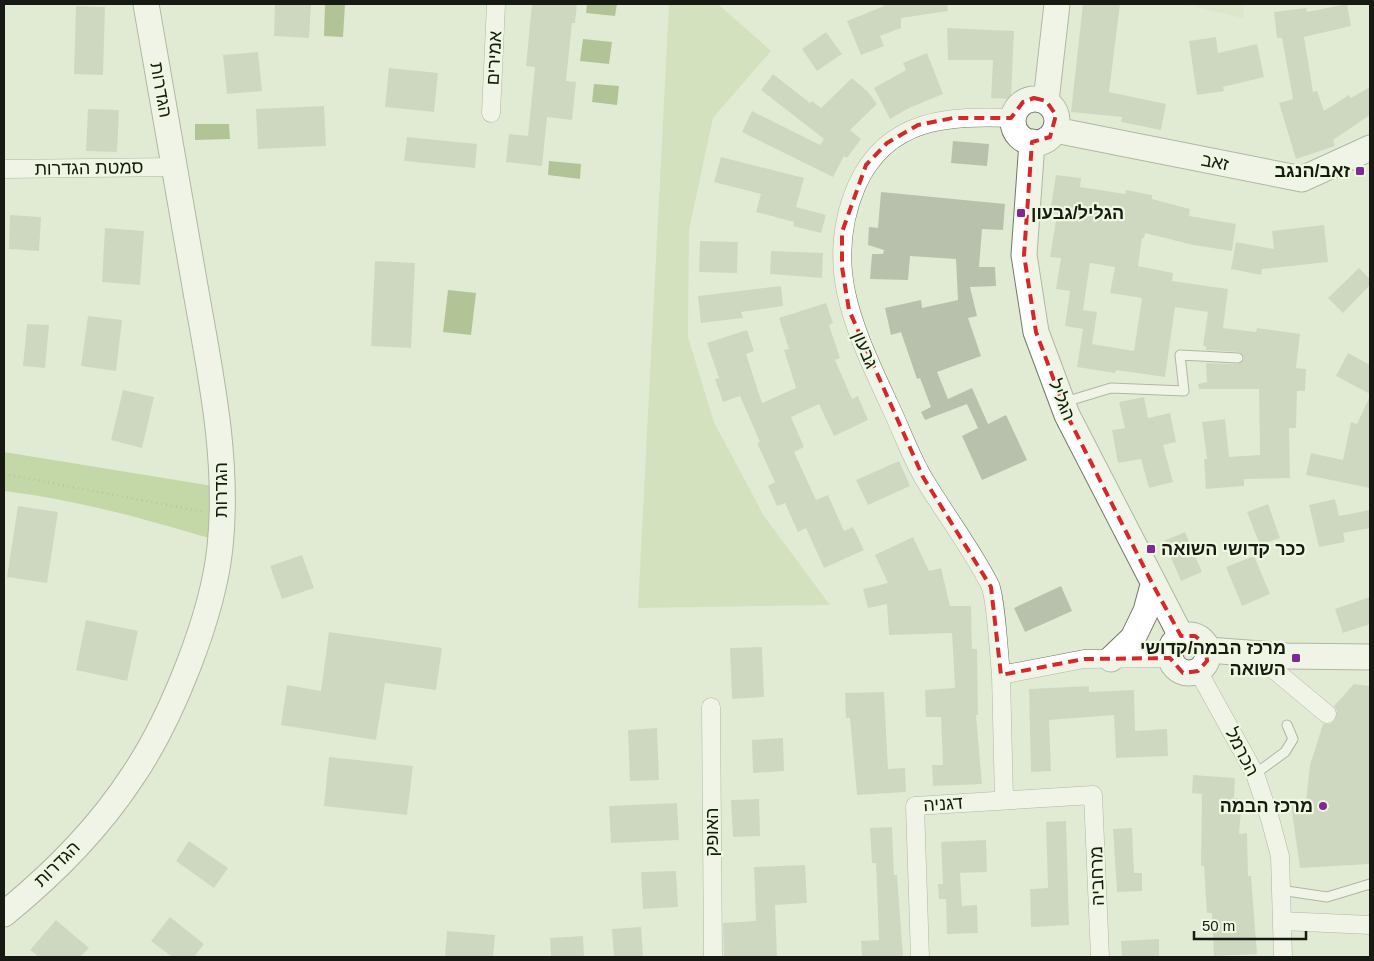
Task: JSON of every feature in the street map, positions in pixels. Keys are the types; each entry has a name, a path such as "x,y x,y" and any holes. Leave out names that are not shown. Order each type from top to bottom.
{"street":[{"name":"הגדרות","path":"4,914 57,867 102,817 133,776 161,724 187,667 206,614 217,571 222,515 221,449 175,167 146,4"},
{"name":"אמירים","path":"492,112 496,4"},
{"path":"1040,100 1023,102 1018,107 1014,118 1016,132 1021,138 1032,142 1047,139 1055,130 1056,115 1040,100 1045,4"},
{"path":"1040,100 1058,4"},
{"name":"גבעון","path":"1004,800 1001,675 991,587 923,477 864,350 848,302 842,267 842,232 854,193 866,165 887,143 918,125 953,118 1014,118"},
{"name":"זאב","path":"1055,130 1302,179 1370,148"},
{"name":"הגליל","path":"1032,142 1024,255 1036,332 1062,403 1153,585 1181,636"},
{"name":"סמטת הגדרות","path":"4,170 175,167"},
{"path":"1111,659 1133,638 1146,611 1153,585"},
{"path":"1203,661 1205,644 1195,636 1181,636 1171,645 1170,658 1177,670 1183,672 1203,661 1255,654 1370,657"},
{"path":"1255,654 1327,714"},
{"path":"1001,675 1084,659 1170,658"},
{"name":"הכרמל","path":"1203,661 1255,774 1280,856 1283,957"},
{"name":"האופק","path":"711,707 713,957"},
{"name":"דגניה","path":"920,957 914,806 1093,795"},
{"name":"מרחביה","path":"1093,795 1100,957"},
{"path":"1282,921 1370,925"}],"lane":[{"path":"1062,403 1111,388 1184,391 1180,355 1238,358"},
{"path":"1255,774 1285,752 1293,739 1287,725"},
{"path":"1280,890 1327,897 1370,884"}],"path":[{"path":"4,474 222,515"}],"highlighted area":[{"path":"1034,98 1046,101 1056,115 1050,137 1032,142 1024,255 1036,332 1067,415 1153,585 1181,636 1195,636 1205,644 1207,661 1198,671 1183,673 1170,658 1084,659 1001,675 991,587 923,477 849,310 842,267 842,232 866,165 887,143 918,125 953,118 1011,118 1023,102"}],"shaded area":[{"path":"325,4 345,4 343,37 324,36"},
{"path":"587,4 617,4 615,16 586,13"},
{"path":"669,4 718,4 771,51 713,118 689,230 688,337 714,422 764,516 830,605 638,608"},
{"path":"1183,4 1244,4 1243,18"},
{"path":"583,39 612,42 609,64 580,61"},
{"path":"594,84 619,86 617,105 592,102"},
{"path":"195,124 229,124 230,139 195,140"},
{"path":"549,161 581,164 580,179 548,175"},
{"path":"448,290 476,293 471,335 443,332"},
{"path":"4,452 219,487 222,542 114,512 4,491"}],"building":[{"path":"275,4 311,4 309,38 274,36"},
{"path":"532,4 577,4 575,23 572,23 566,81 576,82 572,120 547,117 542,166 506,162 509,134 528,136 535,67 526,66"},
{"path":"882,4 947,4 948,11 901,18 901,28 880,36 884,46 861,55 847,21 884,6"},
{"path":"1083,4 1120,4 1109,92 1166,104 1161,130 1121,122 1122,117 1071,112"},
{"path":"1347,4 1351,26 1304,37 1313,92 1317,91 1324,111 1349,95 1351,98 1370,87 1370,115 1333,140 1335,146 1296,159 1279,103 1293,99 1282,38 1277,38 1274,12 1306,8 1307,12"},
{"path":"76,6 105,7 103,75 74,74"},
{"path":"947,28 1014,31 1011,99 991,98 993,60 948,60"},
{"path":"826,32 842,54 817,71 802,49"},
{"path":"1216,37 1218,53 1257,44 1264,77 1223,87 1224,91 1197,95 1189,41"},
{"path":"258,52 262,91 227,94 223,55"},
{"path":"927,53 943,94 909,108 890,119 874,88 906,70 903,63"},
{"path":"389,68 438,73 434,112 385,107"},
{"path":"773,74 810,103 812,101 821,108 852,78 868,92 877,104 850,130 861,139 847,158 844,156 833,177 742,132 752,111 820,145 824,139 761,90"},
{"path":"324,106 326,146 258,149 256,109"},
{"path":"88,109 119,110 117,152 86,151"},
{"path":"407,137 477,144 475,168 404,161"},
{"path":"953,141 989,144 987,166 951,163"},
{"path":"721,157 804,178 796,207 826,215 821,233 793,226 794,222 756,212 761,194 714,182"},
{"path":"1056,175 1081,178 1080,187 1125,194 1126,190 1152,195 1152,199 1190,209 1189,216 1236,224 1232,251 1193,245 1145,233 1144,238 1142,238 1138,266 1173,273 1172,281 1228,289 1223,328 1256,332 1257,328 1300,334 1296,368 1306,369 1305,391 1297,391 1296,428 1289,428 1290,478 1244,479 1244,486 1206,489 1204,459 1207,459 1202,422 1225,419 1229,457 1260,455 1259,389 1199,389 1198,384 1207,382 1206,363 1238,364 1244,359 1243,355 1239,352 1206,350 1206,346 1203,346 1208,312 1175,307 1165,377 1116,370 1115,373 1077,367 1083,329 1065,326 1070,291 1056,289 1061,258 1050,257 1057,214 1050,213","holes":["1090,263 1115,267 1110,293 1142,298 1134,351 1092,344 1097,312 1083,310"]},
{"path":"881,192 1005,204 1003,230 982,229 979,267 995,267 996,286 970,287 977,316 968,318 981,356 937,372 948,399 972,388 988,424 1006,415 1027,460 982,480 962,436 978,428 967,404 925,420 921,412 931,407 920,378 917,379 901,332 891,335 885,308 921,300 922,308 958,300 956,259 910,256 908,280 870,279 872,254 883,254 884,250 868,245 869,227 878,228"},
{"path":"10,215 41,217 39,251 9,249"},
{"path":"1324,225 1328,262 1262,269 1261,275 1231,269 1236,242 1274,249 1272,231"},
{"path":"105,228 144,231 140,285 102,282"},
{"path":"700,241 738,242 737,273 699,272"},
{"path":"771,251 823,253 822,278 770,274"},
{"path":"375,261 415,263 411,348 371,346"},
{"path":"1359,268 1370,279 1370,285 1343,313 1328,298"},
{"path":"781,286 783,306 741,312 743,318 701,323 698,296"},
{"path":"826,303 833,323 829,325 840,358 835,360 852,399 858,396 868,420 834,436 819,404 791,417 804,447 794,452 816,500 828,495 844,531 853,527 864,550 824,568 806,528 798,532 785,503 777,506 768,486 775,482 757,443 760,442 740,396 723,402 715,379 719,378 707,343 747,330 754,351 746,354 762,403 796,388 784,350 789,349 779,318"},
{"path":"88,316 122,320 116,371 81,366"},
{"path":"27,324 49,325 45,368 23,366"},
{"path":"1348,353 1370,365 1370,394 1336,376"},
{"path":"123,390 154,397 142,448 111,440"},
{"path":"1370,396 1370,488 1306,475 1311,453 1343,460 1351,422 1357,424"},
{"path":"1144,397 1148,418 1170,413 1176,442 1163,445 1173,482 1149,488 1141,459 1118,463 1112,430 1125,428 1119,402"},
{"path":"899,461 910,486 868,505 856,480"},
{"path":"1335,499 1339,516 1370,510 1370,528 1343,533 1345,542 1319,547 1309,505"},
{"path":"1268,504 1280,538 1260,545 1247,512"},
{"path":"18,506 58,512 47,583 7,577"},
{"path":"1185,532 1202,572 1181,581 1164,541"},
{"path":"913,537 929,571 941,568 950,606 971,606 972,649 977,649 978,715 976,715 982,784 933,786 932,765 943,765 941,717 926,717 925,690 955,688 952,633 889,635 887,604 868,608 863,589 888,583 875,555"},
{"path":"302,555 314,588 282,599 270,566"},
{"path":"1254,556 1270,594 1242,606 1226,567"},
{"path":"1061,586 1072,611 1025,632 1014,608"},
{"path":"1370,597 1370,624 1343,633 1335,609"},
{"path":"86,620 138,631 127,681 76,670"},
{"path":"329,632 442,648 436,690 385,683 376,740 281,725 287,685 321,691"},
{"path":"762,647 764,697 732,699 730,648"},
{"path":"1354,684 1370,686 1370,864 1300,868 1291,805 1306,802 1310,765 1323,724 1330,724 1335,720 1337,711 1334,706"},
{"path":"1089,686 1089,692 1134,690 1135,731 1167,729 1168,756 1116,758 1114,715 1049,720 1051,771 1031,772 1029,689"},
{"path":"884,692 888,769 905,768 906,792 857,795 850,718 846,718 845,693"},
{"path":"657,728 659,780 630,781 628,730"},
{"path":"783,738 784,771 753,773 752,740"},
{"path":"329,757 413,766 407,815 324,806"},
{"path":"1193,775 1235,778 1234,798 1242,799 1239,834 1247,833 1248,876 1251,876 1257,954 1214,956 1212,913 1207,913 1204,866 1201,866 1202,794 1192,793"},
{"path":"759,799 760,836 733,837 731,800"},
{"path":"677,803 679,840 611,843 609,806"},
{"path":"1066,821 1069,925 1031,927 1030,889 1048,888 1046,822"},
{"path":"892,827 894,875 897,875 903,957 862,957 861,941 879,940 876,863 872,863 870,828"},
{"path":"1132,828 1134,873 1142,873 1142,891 1117,892 1113,829"},
{"path":"986,840 987,872 960,873 962,906 977,905 978,933 947,934 946,899 939,899 938,884 943,884 941,842"},
{"path":"189,841 228,868 214,888 176,861"},
{"path":"805,865 807,903 775,905 777,957 724,957 723,923 756,921 754,867"},
{"path":"676,871 678,907 643,909 641,872"},
{"path":"170,917 204,944 194,957 172,957 151,941"},
{"path":"56,920 89,948 80,957 39,957 30,950"},
{"path":"641,927 643,957 614,957 612,929"},
{"path":"447,931 495,935 493,957 445,957"},
{"path":"583,936 584,957 551,957 550,938"},
{"path":"1159,939 1159,957 1122,957 1121,941"}],"place":[{"name":"זאב/הנגב","path":"1360,171"},
{"name":"הגליל/גבעון","path":"1021,213"},
{"name":"ככר קדושי השואה","path":"1151,549"},
{"name":"מרכז הבמה/קדושי השואה","path":"1296,658"},
{"name":"מרכז הבמה","path":"1323,806"}]}
